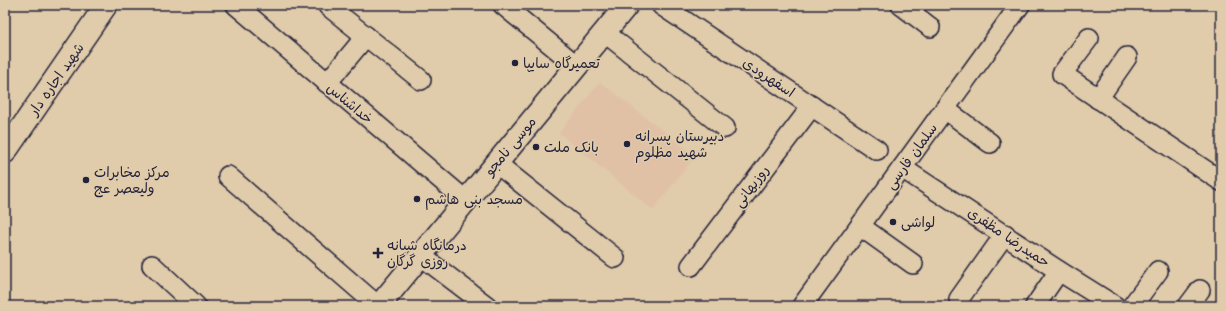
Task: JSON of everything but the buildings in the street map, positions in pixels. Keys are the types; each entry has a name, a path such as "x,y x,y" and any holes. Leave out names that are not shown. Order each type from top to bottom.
{"main road":[{"name":"شهید اجاره دار","path":"9,138 106,5"},
{"name":"موسی نامجو","path":"379,306 627,5"}],"street":[{"path":"502,5 577,66"},
{"name":"اسفهرودی","path":"661,5 876,150"},
{"path":"901,5 930,27"},
{"name":"سلمان فارسی","path":"804,305 1020,5"},
{"name":"خداشناس","path":"237,6 465,200"},
{"path":"328,6 421,80"},
{"path":"604,32 726,128"},
{"path":"327,83 366,36"},
{"path":"1089,38 1062,74 1221,181"},
{"path":"1098,98 1127,57"},
{"name":"روزبهانی","path":"691,266 812,106"},
{"path":"945,109 990,144"},
{"path":"496,163 615,258"},
{"name":"حمیدرضا مظفری","path":"902,168 1005,234 1059,271 1116,306"},
{"path":"228,176 379,306"},
{"path":"860,226 913,264"},
{"path":"959,299 1005,234"},
{"path":"420,255 487,306"},
{"path":"152,265 196,306"},
{"path":"1035,306 1059,271"},
{"path":"1132,306 1158,271"},
{"path":"1188,306 1200,290"}],"shaded area":[{"name":"دبیرستان پسرانه شهید مظلوم","path":"600,82 695,156 653,210 559,133"}],"place":[{"name":"تعمیرگاه سایپا","path":"515,63"},
{"name":"دبیرستان پسرانه شهید مظلوم","path":"627,144"},
{"name":"بانک ملت","path":"536,147"},
{"name":"مرکز مخابرات ولیعصر عج","path":"86,180"},
{"name":"مسجد بنی هاشم","path":"417,199"},
{"name":"لواشی","path":"893,222"},
{"name":"درمانگاه شبانه روزی گرگان","path":"378,253"}]}
